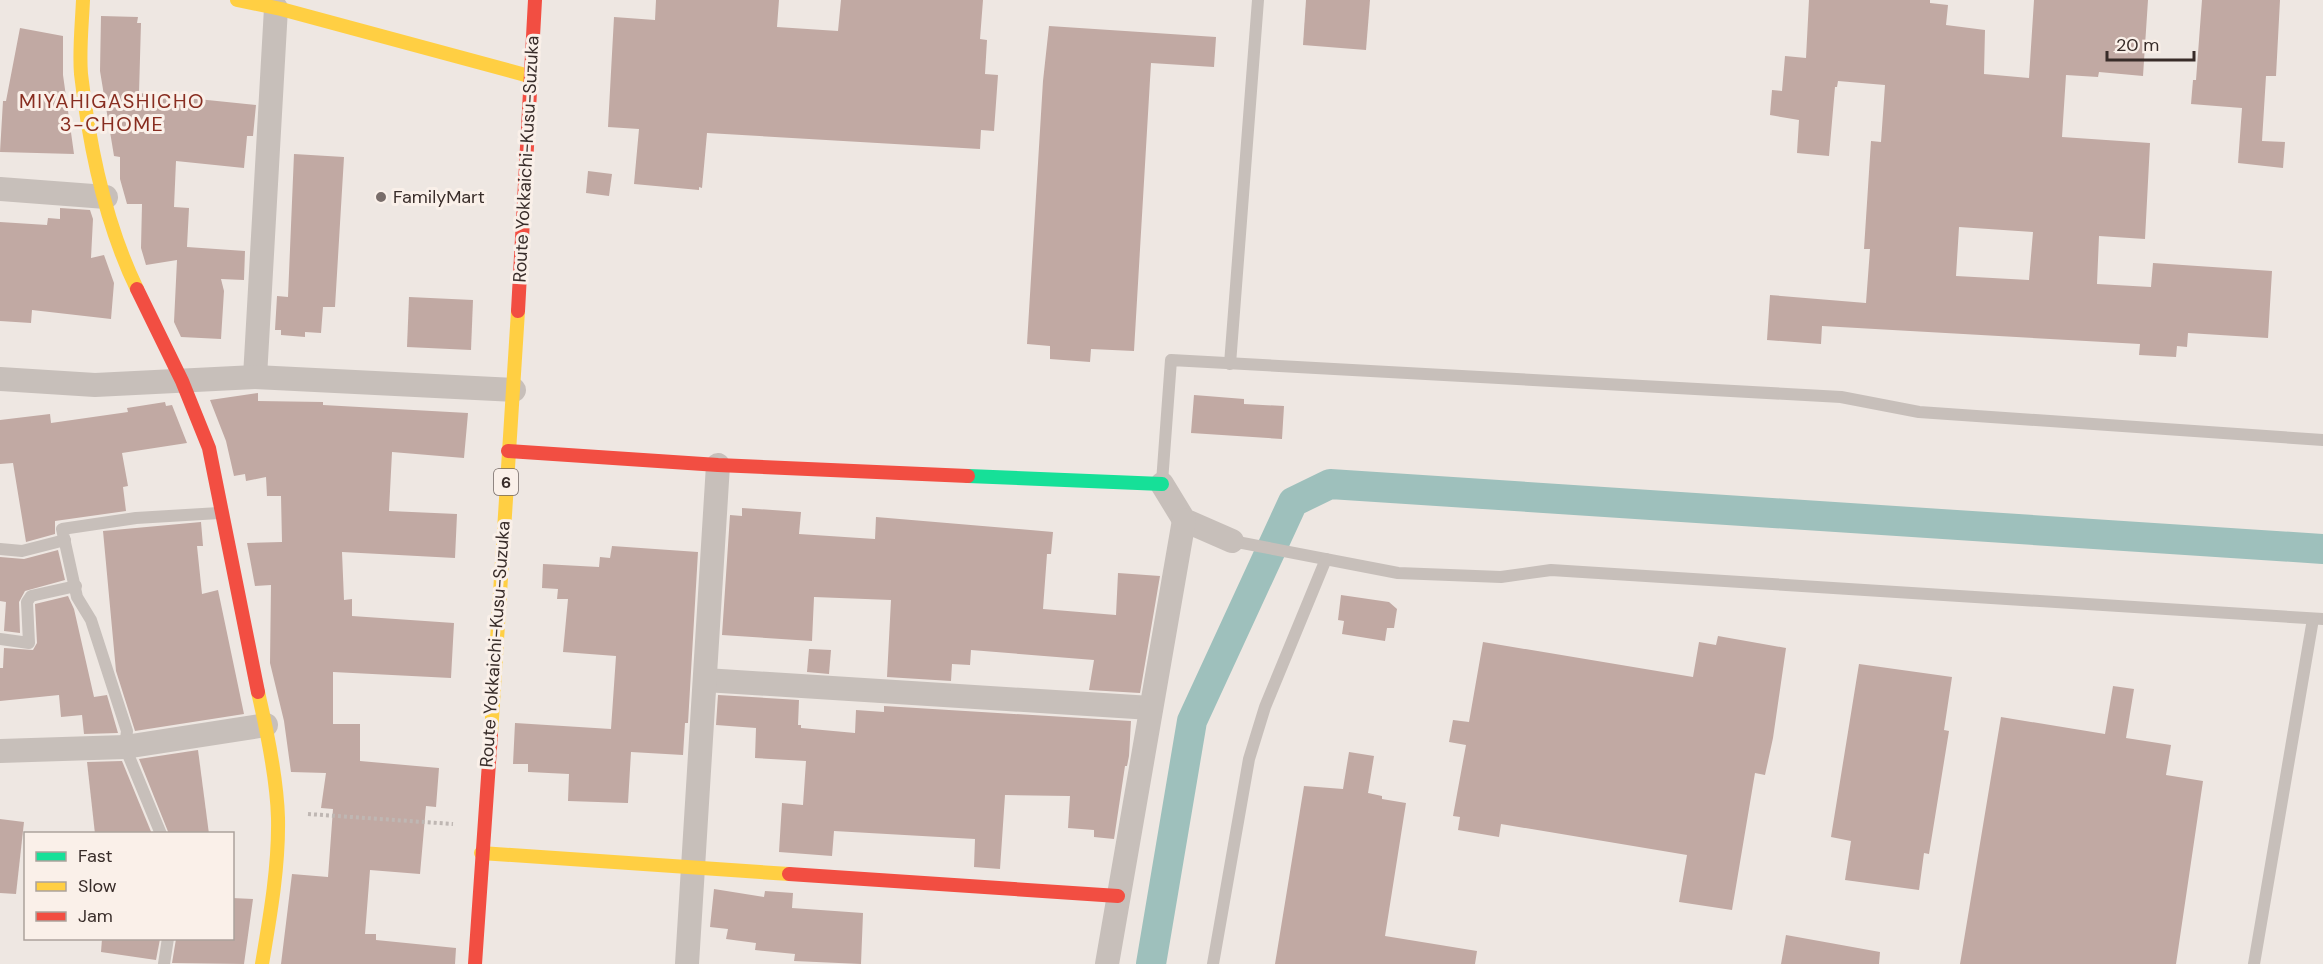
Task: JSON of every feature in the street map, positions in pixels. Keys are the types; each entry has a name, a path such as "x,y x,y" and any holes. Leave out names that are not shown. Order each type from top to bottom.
{"street":[{"path":"83,0 81,72 98,173 129,272 182,381 209,448 223,512 230,560 266,725 278,812 270,918 262,964"},
{"path":"237,0 279,6 529,76"},
{"name":"Route Yokkaichi-Kusu-Suzuka","path":"475,964 513,390 535,0"},
{"path":"255,377 279,6"},
{"path":"0,189 106,197"},
{"path":"0,379 95,385 255,377 513,390"},
{"path":"508,451 718,465 1162,484 1184,520 1232,541"},
{"path":"687,964 718,465"},
{"path":"1107,964 1184,520"},
{"path":"705,680 1151,708"},
{"path":"0,751 125,747 266,725"},
{"path":"481,853 1118,896"}],"lane":[{"path":"1230,364 1258,0"},
{"path":"1162,484 1171,360 1841,397 1919,412 2323,440"},
{"path":"160,832 125,747 127,731 91,620 77,597 62,529 136,518 223,512"},
{"path":"0,549 22,551 65,540"},
{"path":"1232,541 1302,557 1326,559 1398,573 1500,577 1551,570 2318,619 2254,964"},
{"path":"1212,964 1249,759 1265,707 1326,559"},
{"path":"0,639 29,643 27,602 31,596 76,586"},
{"path":"164,964 168,940"}],"path":[{"path":"278,812 483,827"}],"building":[{"path":"656,0 779,0 777,27 838,31 841,0 983,0 980,39 987,40 985,74 998,75 994,131 981,130 980,149 707,133 702,188 699,187 699,190 634,184 639,129 608,127 614,17 655,20"},
{"path":"1306,0 1370,0 1366,50 1303,45"},
{"path":"1809,0 1930,0 1930,3 1948,5 1946,25 1985,30 1984,74 2029,78 2034,0 2148,0 2143,76 2099,72 2098,77 2066,75 2062,137 2150,143 2145,239 2099,236 2097,284 2151,287 2153,263 2272,271 2268,338 2188,333 2187,347 2177,346 2176,357 2139,355 2140,344 1822,326 1821,344 1767,340 1770,295 1866,303 1870,249 1864,249 1871,141 1881,142 1885,85 1838,81 1835,87 1829,156 1797,153 1799,120 1770,115 1772,90 1782,91 1785,56 1806,58","holes":["1959,227 2033,232 2029,280 1956,276"]},
{"path":"2202,0 2280,0 2276,76 2266,76 2262,141 2285,142 2283,168 2238,163 2242,108 2191,104 2193,80 2196,80"},
{"path":"101,16 138,17 137,23 141,23 139,93 256,105 253,136 247,136 244,168 176,161 174,207 189,208 187,247 245,251 244,280 221,279 224,291 221,339 181,337 174,322 177,260 146,265 141,248 142,204 127,204 120,179 120,157 114,156 100,71"},
{"path":"1049,26 1216,37 1214,67 1151,63 1134,351 1091,349 1090,362 1050,359 1050,346 1027,344 1043,81"},
{"path":"20,28 63,36 63,75 74,154 0,152 3,101 6,101"},
{"path":"294,154 344,157 335,307 323,307 321,333 305,332 305,337 281,335 281,330 275,330 277,296 288,297"},
{"path":"588,171 612,174 609,196 586,193"},
{"path":"60,208 90,210 93,219 91,258 104,255 114,283 111,319 32,310 31,323 0,321 0,222 47,225 48,218 60,219"},
{"path":"409,297 473,300 471,350 407,347"},
{"path":"258,393 258,401 323,402 323,405 468,413 464,458 392,452 389,511 457,514 455,558 342,552 344,600 352,599 352,616 454,623 451,678 333,672 333,724 360,724 360,761 439,768 436,807 426,806 420,874 370,870 365,934 376,934 376,940 456,948 455,964 281,964 292,874 328,877 333,809 321,808 326,773 291,772 284,721 270,663 271,585 255,586 247,543 282,542 281,496 267,496 266,477 246,481 245,474 234,476 226,441 210,400"},
{"path":"1194,395 1244,399 1244,404 1284,406 1282,439 1191,433"},
{"path":"165,402 166,406 172,405 187,443 122,453 128,486 123,487 126,511 55,521 55,534 26,542 13,463 0,464 0,420 50,414 51,423 128,412 127,408"},
{"path":"742,508 801,512 799,534 875,539 876,517 1053,532 1051,554 1047,554 1043,609 1116,615 1118,573 1160,576 1140,693 1089,690 1094,660 971,650 970,665 952,664 951,681 887,677 891,600 814,597 812,641 722,635 730,515 742,516"},
{"path":"201,522 203,546 197,546 202,594 218,590 244,714 135,731 116,671 103,531"},
{"path":"612,546 698,552 688,723 685,723 683,755 631,752 628,803 568,801 569,774 528,772 528,764 513,764 515,723 611,729 616,656 563,652 568,599 557,599 558,589 542,588 543,564 599,567 600,557 610,558"},
{"path":"58,550 65,580 25,591 19,602 20,633 4,631 6,602 0,601 0,557 24,559"},
{"path":"1341,595 1389,602 1397,609 1394,628 1387,628 1385,641 1342,634 1344,621 1338,620"},
{"path":"68,596 74,609 94,697 107,695 118,733 84,734 82,715 61,717 59,695 0,701 0,668 3,668 4,648 33,650 37,643 35,604"},
{"path":"1718,636 1786,648 1773,738 1765,775 1755,773 1732,910 1679,902 1687,855 1501,824 1499,837 1458,830 1460,817 1453,816 1466,745 1449,742 1453,720 1469,722 1483,642 1693,677 1699,642 1716,645"},
{"path":"809,649 831,650 829,674 807,672"},
{"path":"1859,664 1952,677 1944,730 1949,731 1929,854 1924,853 1919,890 1845,880 1851,841 1831,837"},
{"path":"2113,686 2134,689 2126,738 2171,745 2166,775 2203,781 2176,964 1960,964 2001,717 2105,734"},
{"path":"718,695 799,700 798,725 801,725 801,728 855,733 856,710 884,712 884,706 1131,721 1129,756 1127,766 1125,766 1114,839 1094,837 1094,830 1068,828 1070,796 1005,795 1000,869 974,867 975,839 834,831 832,856 779,852 782,803 803,805 806,761 755,758 756,728 716,725"},
{"path":"198,750 209,832 168,832 139,759"},
{"path":"1349,752 1374,756 1368,793 1382,796 1382,799 1406,803 1385,936 1477,951 1475,964 1275,964 1304,786 1343,789"},
{"path":"122,761 151,832 95,832 87,762"},
{"path":"0,819 24,822 16,894 0,893"},
{"path":"714,889 764,897 765,891 793,893 792,908 863,913 861,964 794,961 795,954 755,950 756,943 726,939 728,929 710,927"},
{"path":"234,898 253,899 244,964 172,963 176,940 234,940"},
{"path":"1786,935 1880,952 1879,964 1781,964"},
{"path":"102,940 160,940 156,960 101,952"}],"waterway":[{"path":"1151,964 1192,721 1293,502 1330,484 2323,549"}],"traffic: fast":[{"path":"968,476 1162,484"}],"traffic: slow":[{"path":"83,0 80,65 94,156 116,238 137,289"},
{"path":"237,0 281,9 529,76"},
{"path":"491,734 518,311"},
{"path":"258,692 274,771 278,818 271,910 262,964"},
{"path":"481,853 789,874"}],"traffic: jam":[{"path":"518,311 535,0"},
{"path":"137,289 182,381 209,448 258,692"},
{"path":"508,451 718,465 968,476"},
{"path":"475,964 491,734"},
{"path":"789,874 1118,896"}],"place":[{"name":"FamilyMart","path":"381,197"}],"district":[{"name":"MIYAHIGASHICHO 3-CHOME","path":"112,112"}]}
